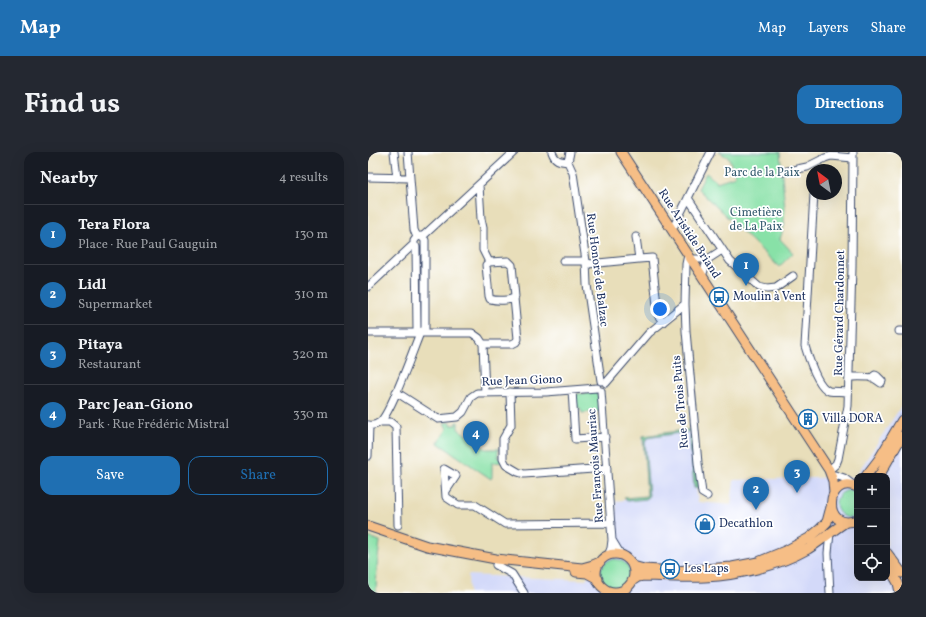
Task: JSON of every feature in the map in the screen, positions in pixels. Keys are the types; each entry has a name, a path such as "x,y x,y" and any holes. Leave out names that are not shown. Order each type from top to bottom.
{"main road":[{"name":"Rue Aristide Briand","path":"621,152 832,472 854,485"},
{"path":"869,473 902,420"},
{"path":"882,473 902,436"},
{"name":"Rue Aristide Briand","path":"832,472 834,493"},
{"path":"633,566 644,569 675,571 732,567 758,562 809,538 827,522 834,493 842,486 854,485"},
{"path":"831,507 836,517 853,522"},
{"path":"632,581 638,577 644,576 705,577 755,570 789,558 809,548 830,533 853,522"},
{"path":"368,526 424,545 496,559 582,568 600,562 612,554 621,555 627,558 633,566 634,576 630,585 620,592 608,591 603,587 598,579 587,573 496,564 424,550 368,531"},
{"path":"890,557 902,573"},
{"path":"598,579 598,567 600,562"},
{"path":"890,569 898,583 900,591"}],"street":[{"path":"394,152 397,178"},
{"path":"368,456 368,425 373,426 380,422 389,410 420,333 425,329 424,257 421,239 414,230 408,152"},
{"path":"420,333 417,329 416,320 416,255 414,239 421,239 514,152"},
{"path":"552,152 554,158 559,161 568,162"},
{"name":"Rue Honoré de Balzac","path":"570,152 568,162 573,173 586,261 587,285 603,382"},
{"path":"672,230 711,152"},
{"path":"818,164 825,158 832,156 853,155"},
{"name":"Rue Gérard Chardonnet","path":"832,472 838,459 848,406 853,155"},
{"path":"783,172 806,167"},
{"path":"368,177 410,178"},
{"path":"479,185 483,228 482,250 489,262"},
{"path":"688,198 730,261 759,287 767,289 776,288 793,276"},
{"path":"814,200 805,346 808,357 823,388 848,392"},
{"path":"636,237 639,259"},
{"path":"368,287 415,245"},
{"path":"702,276 708,259 722,250"},
{"path":"405,253 412,252 416,255 424,257"},
{"path":"599,390 597,383 603,382 649,333 685,304 686,264 690,257 708,259"},
{"path":"563,261 586,261 588,264 652,258 658,315 663,322"},
{"path":"483,344 512,344 518,339 514,298 516,294 511,263 508,261 489,262"},
{"path":"489,262 486,265 490,299 510,300 514,298"},
{"name":"Rue de Trois Puits","path":"685,304 686,331 698,463 702,493 707,496"},
{"path":"416,320 426,321"},
{"path":"368,332 472,333 479,338 483,344 484,393"},
{"path":"849,377 871,378"},
{"path":"572,390 574,439 605,437"},
{"name":"Rue Jean Giono","path":"396,392 438,419 457,417 463,412 471,397 477,393 599,390"},
{"name":"Rue François Mauriac","path":"599,390 605,437 612,540"},
{"path":"510,392 511,425 503,439 503,459 506,464 524,474 607,468"},
{"path":"380,422 390,422 396,427 398,525"},
{"path":"446,491 446,497 458,505 475,505 505,524 611,522"},
{"path":"830,533 828,553 830,593"},
{"path":"612,540 621,555"},
{"path":"608,556 612,540"},
{"path":"789,558 813,548 821,548 828,553"},
{"path":"496,564 512,574 524,593"}],"shaded area":[{"path":"902,405 902,593 469,593 468,575 585,580 617,542 616,501 647,497 642,437 690,431 698,502 731,505 734,480 854,477 854,581 890,581 890,473 858,473"}],"green space":[{"path":"719,152 780,152 785,223 780,239 793,253 779,267 698,189 706,173 717,182 735,176 729,158"},
{"path":"597,392 600,411 582,413 580,408 577,407 575,396 577,394"},
{"path":"451,422 451,425 456,425 456,422 458,422 458,429 486,449 501,449 498,450 498,458 502,459 502,462 492,463 491,479 438,443 447,429 444,423"},
{"path":"692,429 700,489 694,488 690,438 692,431 647,438 645,442 649,497 646,499 627,501 624,498 647,496 643,436"},
{"path":"849,490 854,491 854,517 850,518 844,516 837,508 836,503 838,497 842,493"},
{"path":"368,537 380,541 376,593 368,593"},
{"path":"615,559 626,563 630,574 626,585 615,589 604,585 600,574 604,563"}],"place":[{"name":"Tera Flora","path":"746,286"},
{"name":"Moulin à Vent","path":"719,297"},
{"name":"Villa DORA","path":"808,419"},
{"name":"Parc Jean-Giono","path":"476,454"},
{"name":"Pitaya","path":"797,493"},
{"name":"Lidl","path":"756,510"},
{"name":"Decathlon","path":"705,524"},
{"name":"Les Laps","path":"670,569"}],"park label":[{"name":"Parc de la Paix","path":"762,173"},
{"name":"Cimetière de La Paix","path":"756,220"}]}
